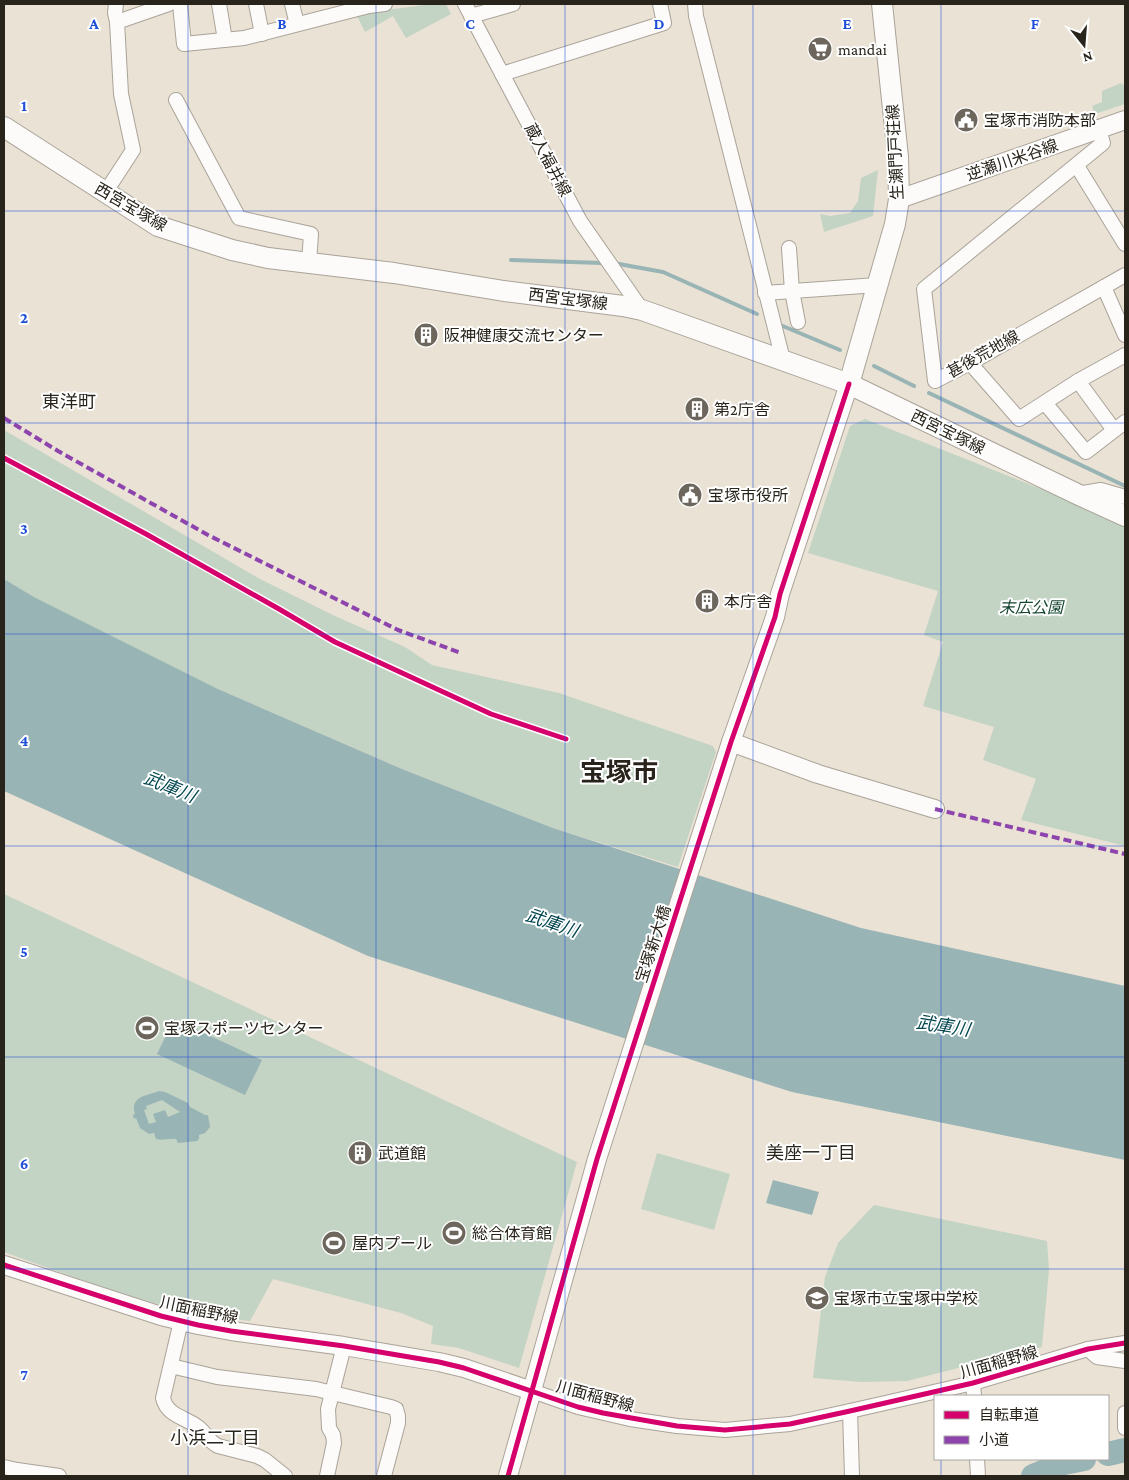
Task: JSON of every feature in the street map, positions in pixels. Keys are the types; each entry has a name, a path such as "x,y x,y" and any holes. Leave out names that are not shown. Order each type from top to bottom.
{"main road":[{"name":"生瀬門戸荘線","path":"849,384 895,224 899,199 898,157 882,4"},
{"name":"西宮宝塚線","path":"4,127 158,226 232,250 268,258 394,273 504,291 642,310 849,384 1125,516"}],"street":[{"path":"105,193 133,150 121,94 116,4"},
{"path":"117,22 169,4"},
{"path":"180,4 184,44 244,38 296,24 335,9 385,4"},
{"path":"219,4 226,40"},
{"path":"256,4 262,34"},
{"path":"292,4 296,24"},
{"name":"蔵人福井線","path":"465,4 580,221 642,310"},
{"path":"471,16 513,4"},
{"path":"502,74 664,23 660,4"},
{"path":"695,4 696,16 783,360"},
{"path":"176,100 239,218 311,234 309,263"},
{"name":"逆瀬川米谷線","path":"899,199 1125,120"},
{"path":"1099,130 1103,143 1077,166 1125,244"},
{"name":"甚後荒地線","path":"1077,166 924,289 935,381 1125,275"},
{"path":"789,248 792,291 798,322"},
{"path":"765,292 877,285"},
{"path":"1104,286 1125,335"},
{"path":"970,362 1019,418 1078,381 1125,355"},
{"path":"1045,403 1086,452 1120,426 1078,381"},
{"name":"宝塚新大橋","path":"508,1476 602,1144 729,748 774,617 849,384"},
{"path":"1077,494 1101,490 1125,497"},
{"path":"729,748 935,809"},
{"name":"川面稲野線","path":"4,1266 181,1321 231,1331 344,1346 464,1368 578,1407 630,1419 676,1426 725,1430 790,1424 850,1411 934,1397"},
{"path":"181,1321 163,1398 168,1410 200,1428 212,1443 265,1460 285,1476"},
{"name":"川面稲野線","path":"944,1395 974,1390 1088,1349 1125,1343"},
{"path":"328,1476 334,1443 328,1418 332,1392 344,1346"},
{"path":"1088,1349 1097,1357 1125,1361"},
{"path":"171,1366 218,1377 316,1389 386,1404 396,1410 398,1423 384,1476"},
{"path":"850,1411 852,1476"},
{"path":"1125,1413 1125,1428"},
{"path":"977,1460 978,1476"},
{"path":"4,1467 25,1472 59,1476"}],"green space":[{"path":"446,4 451,14 406,38 393,16 365,32 357,16 385,10"},
{"path":"1121,83 1125,86 1125,104 1095,114 1092,106 1102,102 1102,91"},
{"path":"878,170 873,216 824,232 820,214 830,216 850,213 858,201 861,178"},
{"name":"末広公園","path":"865,419 1054,494 1125,526 1125,846 1021,820 1036,779 983,760 994,727 923,706 943,642 924,635 938,591 808,553 850,426"},
{"path":"4,430 260,579 335,616 405,647 432,665 559,693 713,746 716,752 678,867 553,828 402,769 218,689 34,597 4,579"},
{"name":"宝塚スポーツセンター","path":"4,894 577,1162 519,1368 459,1348 431,1344 433,1326 401,1313 273,1279 250,1321 218,1317 156,1303 94,1284 4,1252"},
{"path":"657,1153 730,1174 714,1230 641,1209"},
{"path":"874,1205 1047,1241 1049,1270 1042,1347 907,1381 861,1382 813,1378 825,1277 838,1243"}],"water":[{"name":"武庫川","path":"4,579 34,597 218,689 402,769 553,828 861,928 1125,986 1125,1160 792,1092 368,956 4,791"},
{"path":"174,1019 262,1060 245,1095 157,1054"},
{"path":"159,1091 188,1103 190,1107 208,1115 210,1127 205,1133 199,1135 197,1141 178,1143 176,1139 156,1139 154,1133 149,1134 140,1128 133,1115 135,1114 134,1108 137,1100","holes":["162,1100 180,1112 168,1117 165,1110 153,1114 156,1122 149,1124 144,1110 147,1109 146,1106"]},
{"path":"773,1180 819,1192 812,1215 766,1203"}],"waterway":[{"path":"511,260 602,263"},
{"path":"619,264 663,272 757,314"},
{"path":"778,324 840,350"},
{"path":"874,366 914,386"},
{"path":"929,393 1125,486"},
{"path":"1109,1454 1125,1450"},
{"path":"1033,1476 1064,1463 1079,1460"}],"marked path":[{"path":"4,418 58,451 208,535 398,630 461,653"},
{"path":"935,809 1125,854"}],"cycle path":[{"path":"508,1476 597,1159 731,742 775,617 780,594 849,384"},
{"path":"4,458 146,534 335,642 491,714 566,739"},
{"path":"4,1265 161,1316 198,1325 439,1362 464,1368 578,1407 603,1413 677,1426 725,1430 790,1424 850,1411 973,1383 1088,1349 1125,1343"}],"place":[{"name":"mandai","path":"820,49"},
{"name":"宝塚市消防本部","path":"966,120"},
{"name":"阪神健康交流センター","path":"426,335"},
{"name":"第2庁舎","path":"697,409"},
{"name":"宝塚市役所","path":"690,495"},
{"name":"本庁舎","path":"707,601"},
{"name":"宝塚スポーツセンター","path":"147,1028"},
{"name":"武道館","path":"360,1153"},
{"name":"総合体育館","path":"454,1233"},
{"name":"屋内プール","path":"334,1243"},
{"name":"宝塚市立宝塚中学校","path":"817,1298"}],"district":[{"name":"東洋町","path":"69,402"},
{"name":"宝塚市","path":"619,772"},
{"name":"美座一丁目","path":"811,1153"},
{"name":"小浜二丁目","path":"215,1438"}]}
